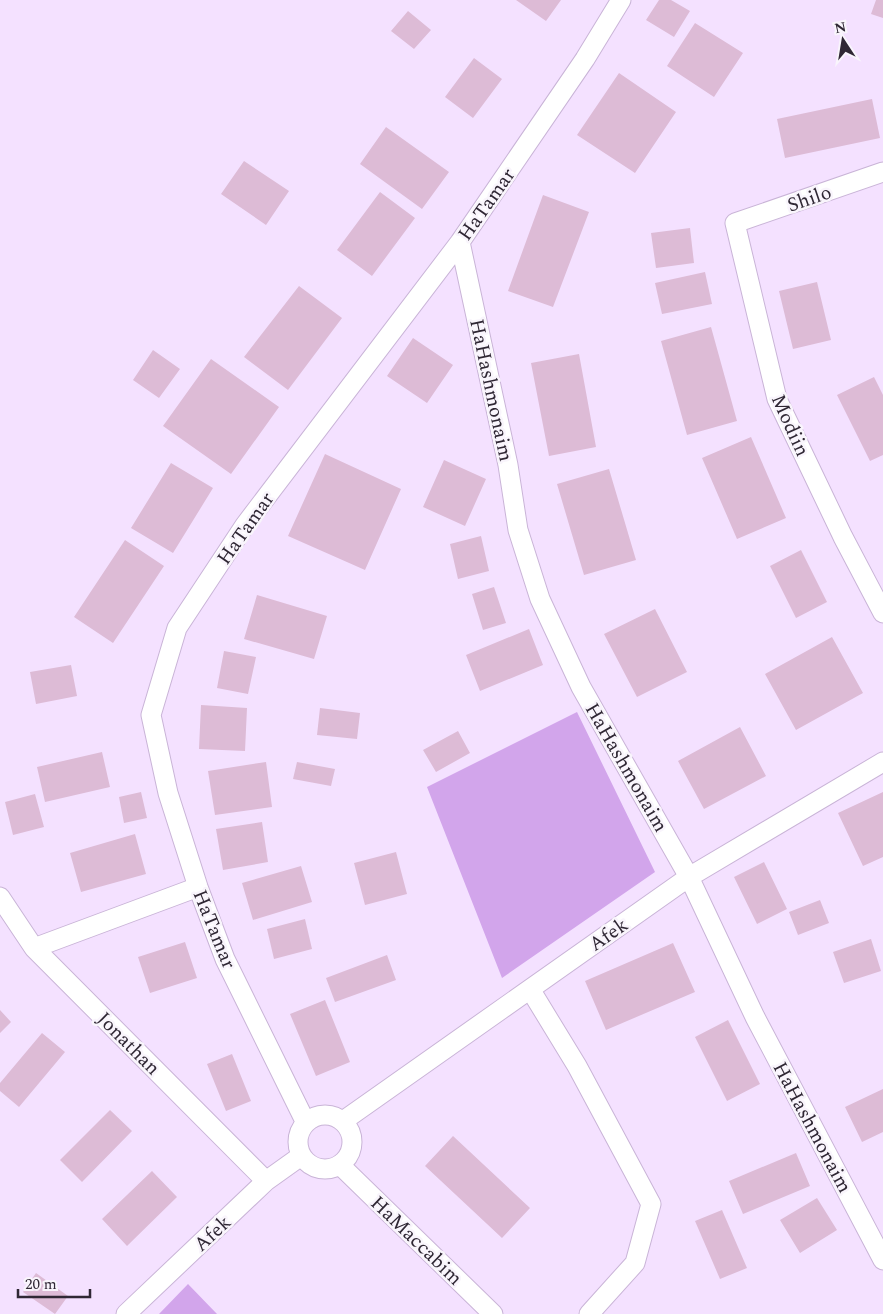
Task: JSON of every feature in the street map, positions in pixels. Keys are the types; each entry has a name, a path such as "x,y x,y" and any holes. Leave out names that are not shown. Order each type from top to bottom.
{"street":[{"name":"HaTamar","path":"306,1123 225,959 198,887 168,793 151,715 177,628 245,525 460,242 585,60 621,0"},
{"name":"Shilo","path":"735,223 883,172"},
{"name":"Modiin","path":"735,223 777,399 843,537 883,613"},
{"name":"HaHashmonaim","path":"460,242 508,465 518,530 540,599 590,703 689,877 755,1016 883,1260"},
{"name":"Afek","path":"343,1121 689,877 883,762"},
{"path":"34,948 198,887"},
{"name":"Jonathan","path":"0,897 34,948 266,1181"},
{"path":"530,989 577,1066 650,1204 635,1263 589,1314"},
{"path":"320,1115 328,1115 343,1121 349,1127 353,1144 351,1152 340,1165 332,1169 315,1168 301,1156 298,1139 306,1123 320,1115"},
{"name":"Afek","path":"126,1314 266,1181 301,1156"},
{"name":"HaMaccabim","path":"340,1165 493,1314"}],"shaded area":[{"path":"577,712 655,872 502,978 427,787"},
{"path":"188,1284 217,1314 159,1314"}],"building":[{"path":"516,0 561,0 546,21"},
{"path":"659,0 671,0 690,11 674,37 646,20"},
{"path":"876,0 883,0 883,18 871,14"},
{"path":"408,11 431,30 414,49 391,31"},
{"path":"695,23 743,53 714,97 667,66"},
{"path":"474,58 502,79 473,118 445,97"},
{"path":"619,73 676,112 635,173 577,135"},
{"path":"872,99 880,138 785,158 777,119"},
{"path":"386,127 449,172 422,209 360,164"},
{"path":"244,161 289,191 266,225 221,194"},
{"path":"380,192 415,218 372,276 337,250"},
{"path":"543,195 589,212 553,307 508,291"},
{"path":"690,228 694,263 656,268 651,233"},
{"path":"705,272 712,304 662,314 655,283"},
{"path":"817,282 831,340 793,349 779,291"},
{"path":"299,286 342,318 288,390 244,357"},
{"path":"711,327 737,421 687,435 661,341"},
{"path":"413,338 453,365 427,403 387,376"},
{"path":"153,350 180,369 159,398 133,380"},
{"path":"579,354 596,447 549,456 531,363"},
{"path":"211,359 279,407 231,474 163,426"},
{"path":"874,377 883,395 883,455 870,461 837,395"},
{"path":"751,437 786,518 737,539 702,458"},
{"path":"325,454 401,489 365,570 288,536"},
{"path":"444,460 486,479 465,526 423,507"},
{"path":"171,463 213,488 173,553 131,528"},
{"path":"609,469 636,560 584,575 557,484"},
{"path":"481,536 489,571 458,579 450,544"},
{"path":"125,540 164,566 113,643 74,617"},
{"path":"801,550 827,602 796,618 770,566"},
{"path":"494,587 506,623 483,630 472,594"},
{"path":"257,595 327,616 314,659 244,639"},
{"path":"655,609 687,672 637,697 604,634"},
{"path":"529,629 543,665 480,691 466,655"},
{"path":"832,637 863,693 796,730 765,674"},
{"path":"224,651 256,657 248,694 217,688"},
{"path":"71,665 77,696 36,704 30,672"},
{"path":"201,705 247,708 245,751 199,749"},
{"path":"320,708 360,713 357,739 317,735"},
{"path":"740,727 766,776 704,809 678,761"},
{"path":"458,731 470,753 436,772 423,750"},
{"path":"102,752 110,787 45,802 37,767"},
{"path":"266,762 272,807 215,815 208,771"},
{"path":"297,762 335,769 331,786 293,779"},
{"path":"141,792 147,818 124,823 119,797"},
{"path":"883,792 883,857 863,866 838,813"},
{"path":"35,794 44,827 13,835 5,802"},
{"path":"262,822 268,862 223,870 216,829"},
{"path":"135,834 146,874 81,892 70,853"},
{"path":"396,852 407,894 365,905 354,863"},
{"path":"764,862 787,909 757,924 734,877"},
{"path":"301,866 312,902 253,920 242,883"},
{"path":"820,900 829,923 798,935 789,912"},
{"path":"305,919 312,949 274,959 267,929"},
{"path":"871,939 881,971 844,983 833,952"},
{"path":"185,942 197,978 150,993 138,957"},
{"path":"673,943 695,992 606,1030 585,981"},
{"path":"387,955 396,980 335,1002 326,978"},
{"path":"325,1000 350,1062 316,1076 290,1014"},
{"path":"0,1010 11,1022 0,1033"},
{"path":"728,1020 760,1084 727,1101 695,1037"},
{"path":"42,1033 65,1052 19,1107 0,1091 0,1083"},
{"path":"232,1054 251,1101 226,1111 207,1064"},
{"path":"883,1089 883,1132 862,1142 845,1107"},
{"path":"110,1110 132,1131 82,1182 60,1160"},
{"path":"453,1136 530,1208 502,1238 425,1166"},
{"path":"796,1153 810,1186 743,1214 729,1181"},
{"path":"152,1171 177,1197 127,1246 102,1219"},
{"path":"817,1198 837,1230 800,1253 780,1220"},
{"path":"722,1210 747,1268 720,1279 695,1221"},
{"path":"36,1273 68,1296 55,1314 23,1292"}]}
